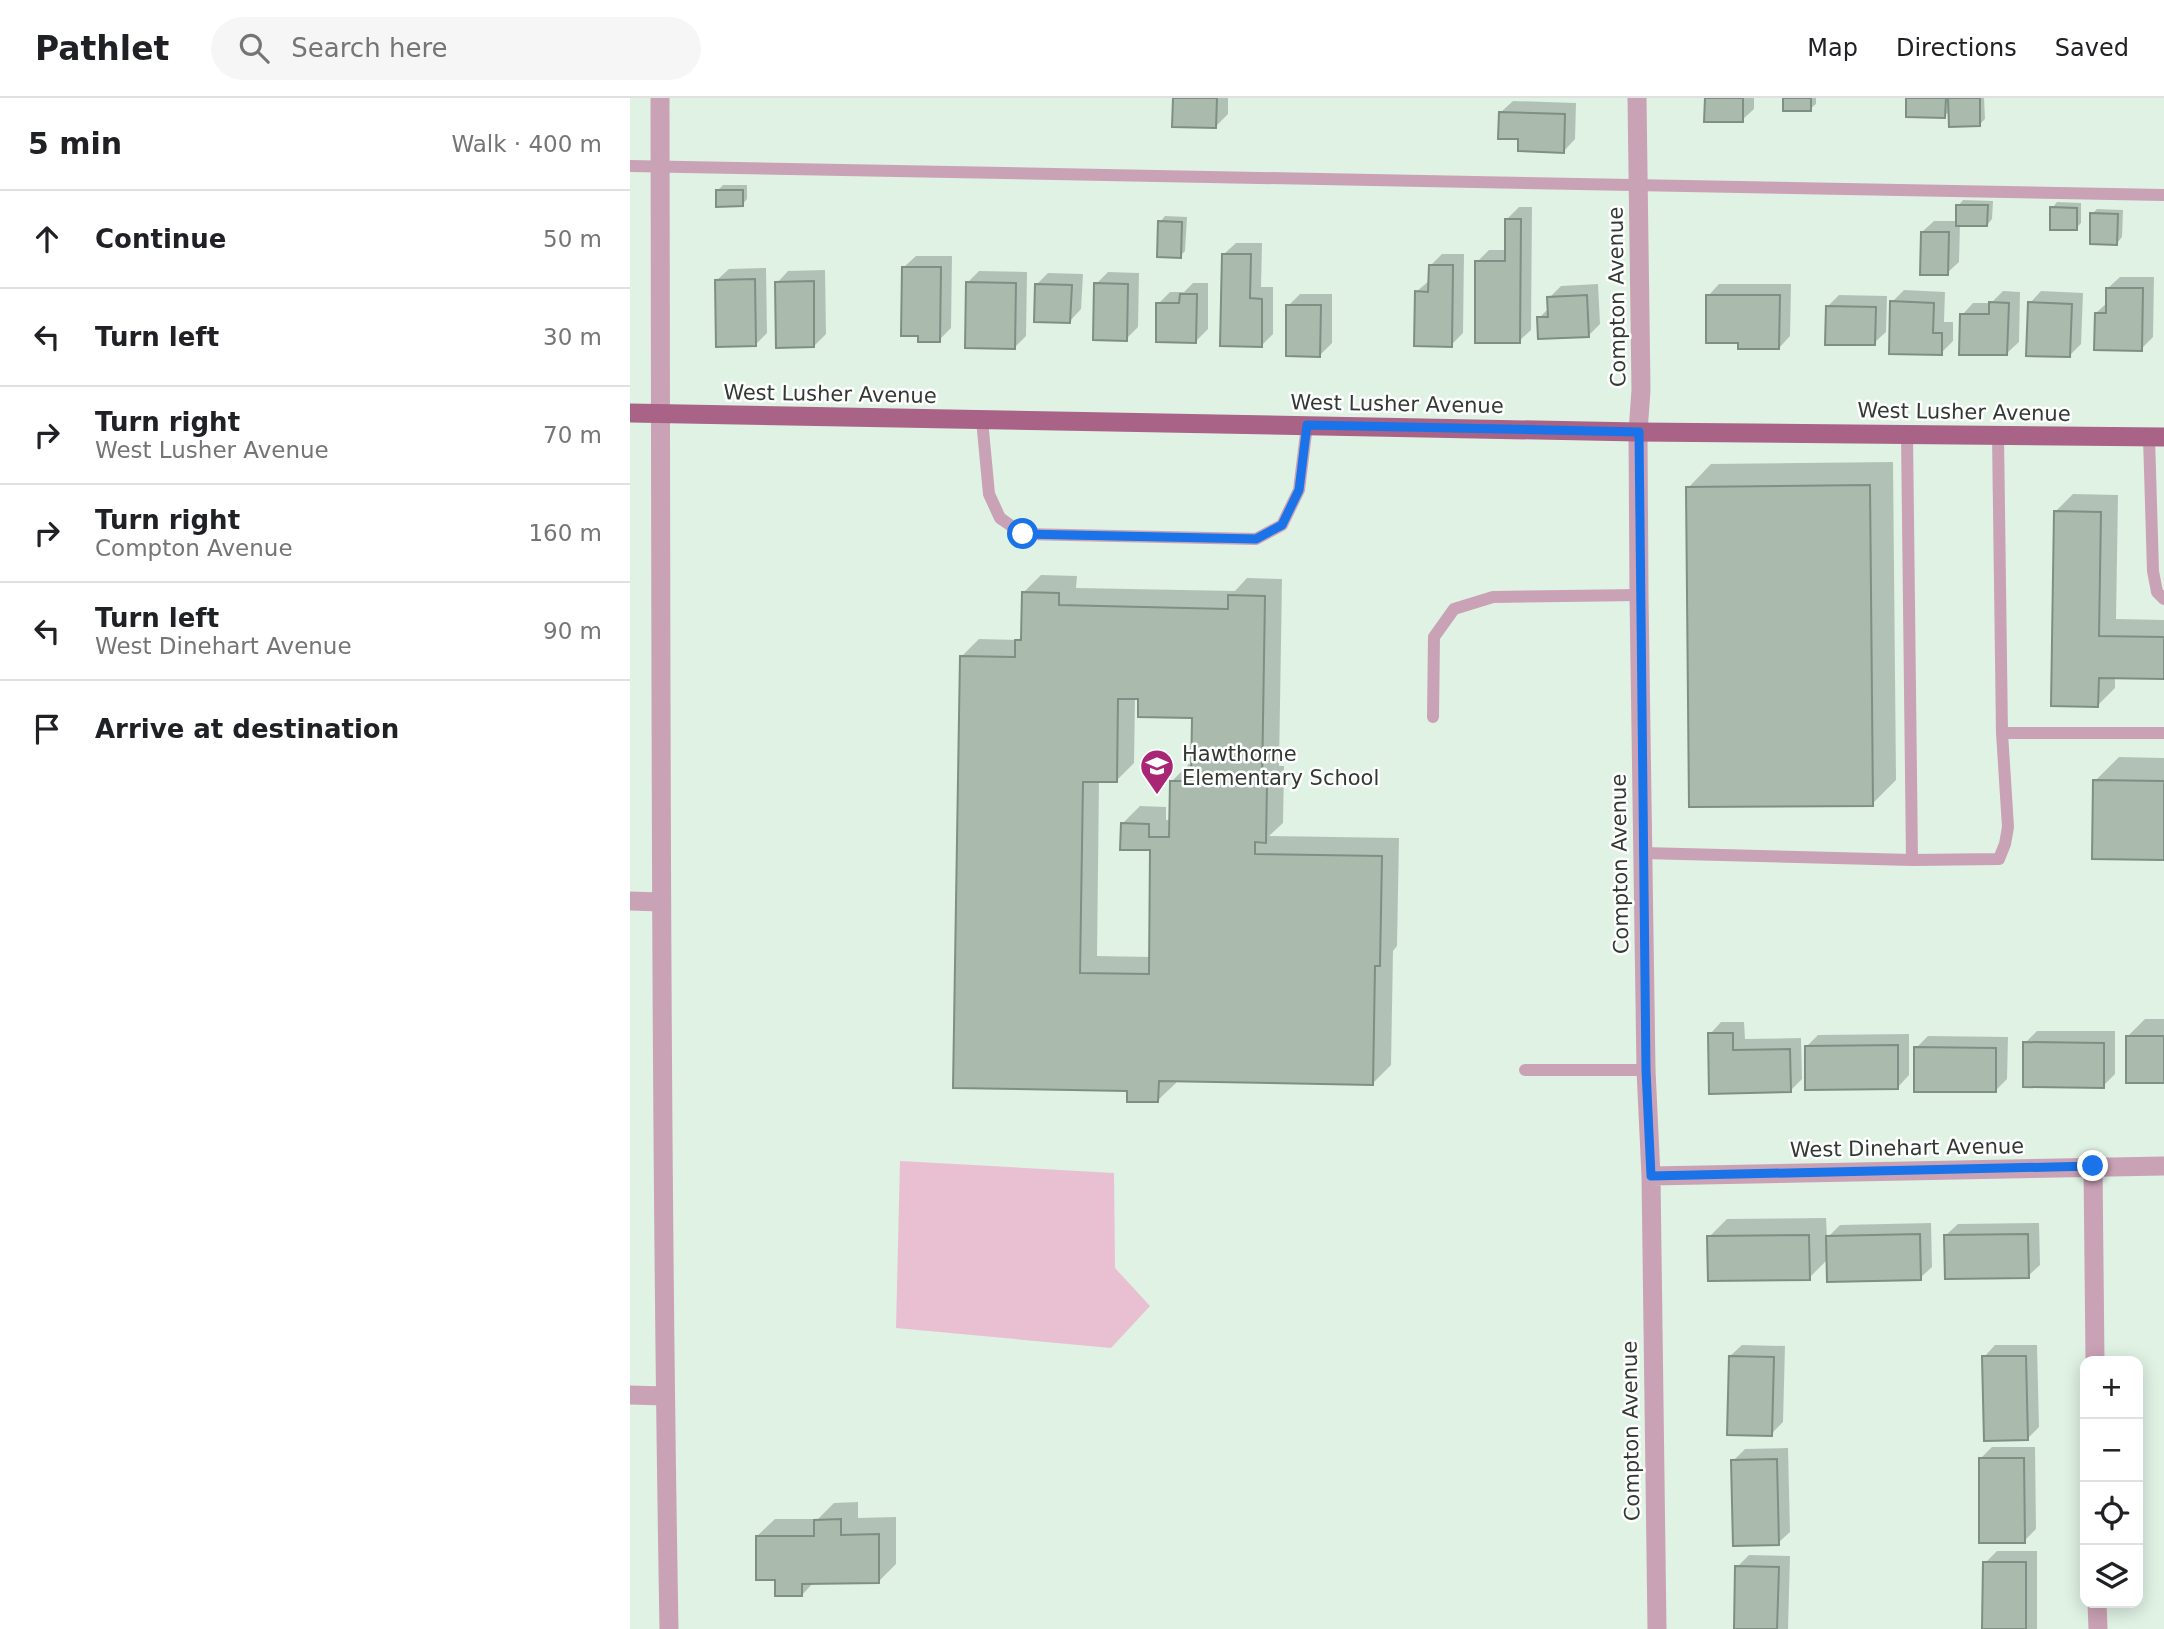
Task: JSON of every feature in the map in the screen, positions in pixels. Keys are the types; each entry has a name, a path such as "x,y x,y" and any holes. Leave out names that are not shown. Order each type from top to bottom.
{"main road":[{"name":"West Lusher Avenue","path":"630,413 1639,432 2157,437"}],"street":[{"path":"660,98 661,902 669,1629"},
{"name":"Compton Avenue","path":"1637,98 1641,390 1639,596 1657,1629"},
{"path":"630,901 661,902"},
{"path":"2093,1166 2095,1356"},
{"name":"West Dinehart Avenue","path":"1651,1176 2164,1166"},
{"path":"630,1395 665,1396"},
{"path":"2098,1608 2098,1629"}],"lane":[{"path":"630,166 2164,195"},
{"path":"982,419 989,494 1000,518 1023,534 1243,539 1256,539 1282,525 1299,490 1307,425"},
{"path":"1907,434 1912,860"},
{"path":"1643,853 1912,860 1999,859 2006,844 2008,827 2002,733 1998,435"},
{"path":"2157,437 2154,571 2157,592 2164,599"},
{"path":"1433,717 1434,637 1454,609 1493,597 1639,596"},
{"path":"2002,733 2164,733"},
{"path":"1525,1070 1646,1070"}],"shaded area":[{"path":"900,1161 1114,1173 1115,1268 1150,1306 1111,1348 896,1328"}],"building":[{"path":"1173,98 1217,98 1216,128 1172,127"},
{"path":"1705,98 1743,98 1743,122 1704,122"},
{"path":"1783,98 1811,98 1811,111 1783,111"},
{"path":"1906,98 1946,98 1945,118 1906,117"},
{"path":"1948,98 1980,98 1980,126 1949,127"},
{"path":"1499,112 1565,114 1564,153 1518,151 1518,139 1498,139"},
{"path":"716,190 743,190 743,206 716,207"},
{"path":"1956,205 1988,205 1987,226 1956,226"},
{"path":"2050,207 2077,208 2077,230 2050,230"},
{"path":"2090,213 2118,214 2117,245 2090,244"},
{"path":"1505,219 1521,219 1520,343 1475,343 1475,261 1505,261"},
{"path":"1158,221 1182,222 1181,258 1157,257"},
{"path":"1921,232 1949,232 1948,275 1920,275"},
{"path":"1222,254 1251,254 1250,298 1262,299 1262,347 1220,346"},
{"path":"1429,265 1453,265 1452,347 1414,346 1415,291 1428,292"},
{"path":"902,267 941,267 940,342 918,342 918,336 901,336"},
{"path":"755,279 756,346 716,347 715,280"},
{"path":"814,281 814,347 776,348 775,282"},
{"path":"966,282 1016,283 1015,349 965,348"},
{"path":"1094,283 1128,284 1127,341 1093,340"},
{"path":"1035,284 1072,285 1070,323 1034,322"},
{"path":"2106,288 2143,288 2142,351 2094,350 2095,313 2106,313"},
{"path":"1180,294 1197,294 1196,343 1156,342 1156,303 1179,303"},
{"path":"1587,295 1589,337 1538,339 1537,317 1548,317 1547,297"},
{"path":"1706,295 1780,295 1779,349 1738,349 1738,343 1706,343"},
{"path":"1890,301 1934,303 1933,333 1942,333 1942,355 1889,354"},
{"path":"1989,302 2009,303 2007,355 1959,355 1960,314 1989,314"},
{"path":"2028,302 2072,304 2070,357 2026,356"},
{"path":"1286,305 1321,305 1320,357 1286,356"},
{"path":"1826,306 1876,307 1875,345 1825,345"},
{"path":"1870,485 1873,806 1689,807 1686,487"},
{"path":"2054,511 2101,512 2099,636 2164,637 2164,679 2099,678 2098,707 2051,706"},
{"path":"1022,592 1059,593 1059,605 1228,609 1228,595 1265,596 1262,783 1267,783 1266,843 1255,842 1255,854 1382,856 1380,966 1375,966 1373,1085 1159,1081 1158,1102 1127,1102 1127,1091 953,1088 960,656 1015,657 1015,640 1021,640","holes":["1118,699 1138,699 1138,717 1192,718 1191,781 1170,781 1169,837 1149,837 1149,824 1121,823 1120,850 1150,850 1149,974 1080,973 1083,782 1117,782"]},
{"path":"2093,780 2164,781 2164,860 2092,859"},
{"path":"1708,1033 1733,1033 1733,1050 1790,1049 1791,1092 1709,1094"},
{"path":"2126,1036 2164,1036 2164,1083 2126,1083"},
{"path":"2023,1042 2104,1043 2104,1088 2023,1087"},
{"path":"1898,1045 1898,1089 1805,1090 1805,1046"},
{"path":"1914,1047 1996,1048 1996,1092 1914,1092"},
{"path":"1920,1234 1921,1280 1827,1282 1826,1236"},
{"path":"2028,1234 2029,1278 1945,1279 1944,1235"},
{"path":"1809,1235 1810,1280 1708,1281 1707,1236"},
{"path":"1729,1356 1774,1357 1772,1436 1727,1435"},
{"path":"1982,1356 2026,1356 2028,1440 1984,1441"},
{"path":"1979,1458 2024,1458 2025,1543 1979,1543"},
{"path":"1777,1459 1779,1545 1733,1546 1731,1460"},
{"path":"841,1519 841,1535 879,1534 879,1583 802,1584 802,1596 775,1596 775,1580 756,1580 756,1536 814,1536 814,1520"},
{"path":"1983,1562 2026,1562 2026,1629 1982,1629"},
{"path":"1735,1566 1779,1567 1777,1629 1734,1629"}],"place":[{"name":"Hawthorne Elementary School","path":"1157,796"}],"route":[{"path":"1023,534 1256,539 1282,525 1299,490 1307,425 1639,432 1646,1070 1651,1176 2093,1166"}]}
